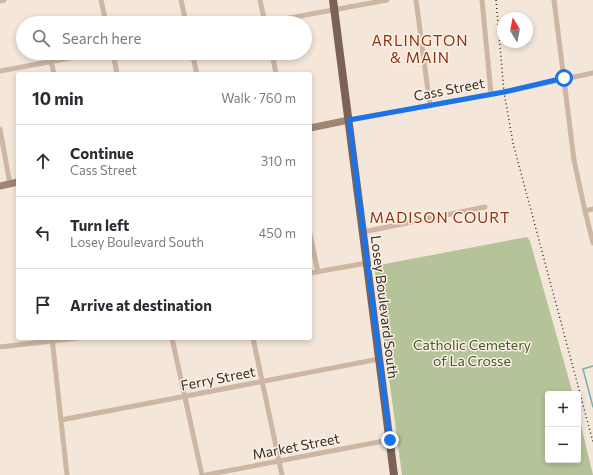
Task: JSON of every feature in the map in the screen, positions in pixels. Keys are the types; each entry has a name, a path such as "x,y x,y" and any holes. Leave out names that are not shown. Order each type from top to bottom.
{"main road":[{"name":"Losey Boulevard South","path":"333,0 394,475"}],"street":[{"path":"0,1 4,0"},
{"path":"101,0 104,16"},
{"path":"181,0 184,16"},
{"path":"260,0 263,16"},
{"path":"302,16 387,0"},
{"path":"416,0 430,106"},
{"path":"482,0 491,94"},
{"path":"554,0 574,160 593,243"},
{"path":"0,71 57,60"},
{"path":"114,60 117,72"},
{"path":"194,60 197,72"},
{"path":"273,60 276,72"},
{"path":"51,61 54,72"},
{"name":"Cass Street","path":"312,128 430,106 593,73"},
{"path":"0,129 10,184"},
{"path":"0,186 16,182"},
{"path":"363,232 485,207"},
{"path":"585,211 593,209"},
{"path":"312,244 318,272"},
{"path":"312,274 367,263"},
{"path":"0,347 46,340"},
{"path":"52,340 67,475"},
{"path":"172,340 186,396 202,475"},
{"path":"252,340 282,475"},
{"name":"Ferry Street","path":"61,420 379,359"},
{"name":"Market Street","path":"206,475 390,440"}],"green space":[{"name":"Catholic Cemetery of La Crosse","path":"527,237 530,241 572,391 545,391 545,463 581,463 581,425 593,475 402,475 374,266"}],"waterway":[{"path":"593,366 583,369 593,407"}],"railway":[{"path":"496,0 504,92 513,143 593,442"}],"district":[{"name":"ARLINGTON & MAIN","path":"420,48"},
{"name":"MADISON COURT","path":"440,217"}],"route":[{"path":"390,440 349,120 504,92 564,78"}]}
